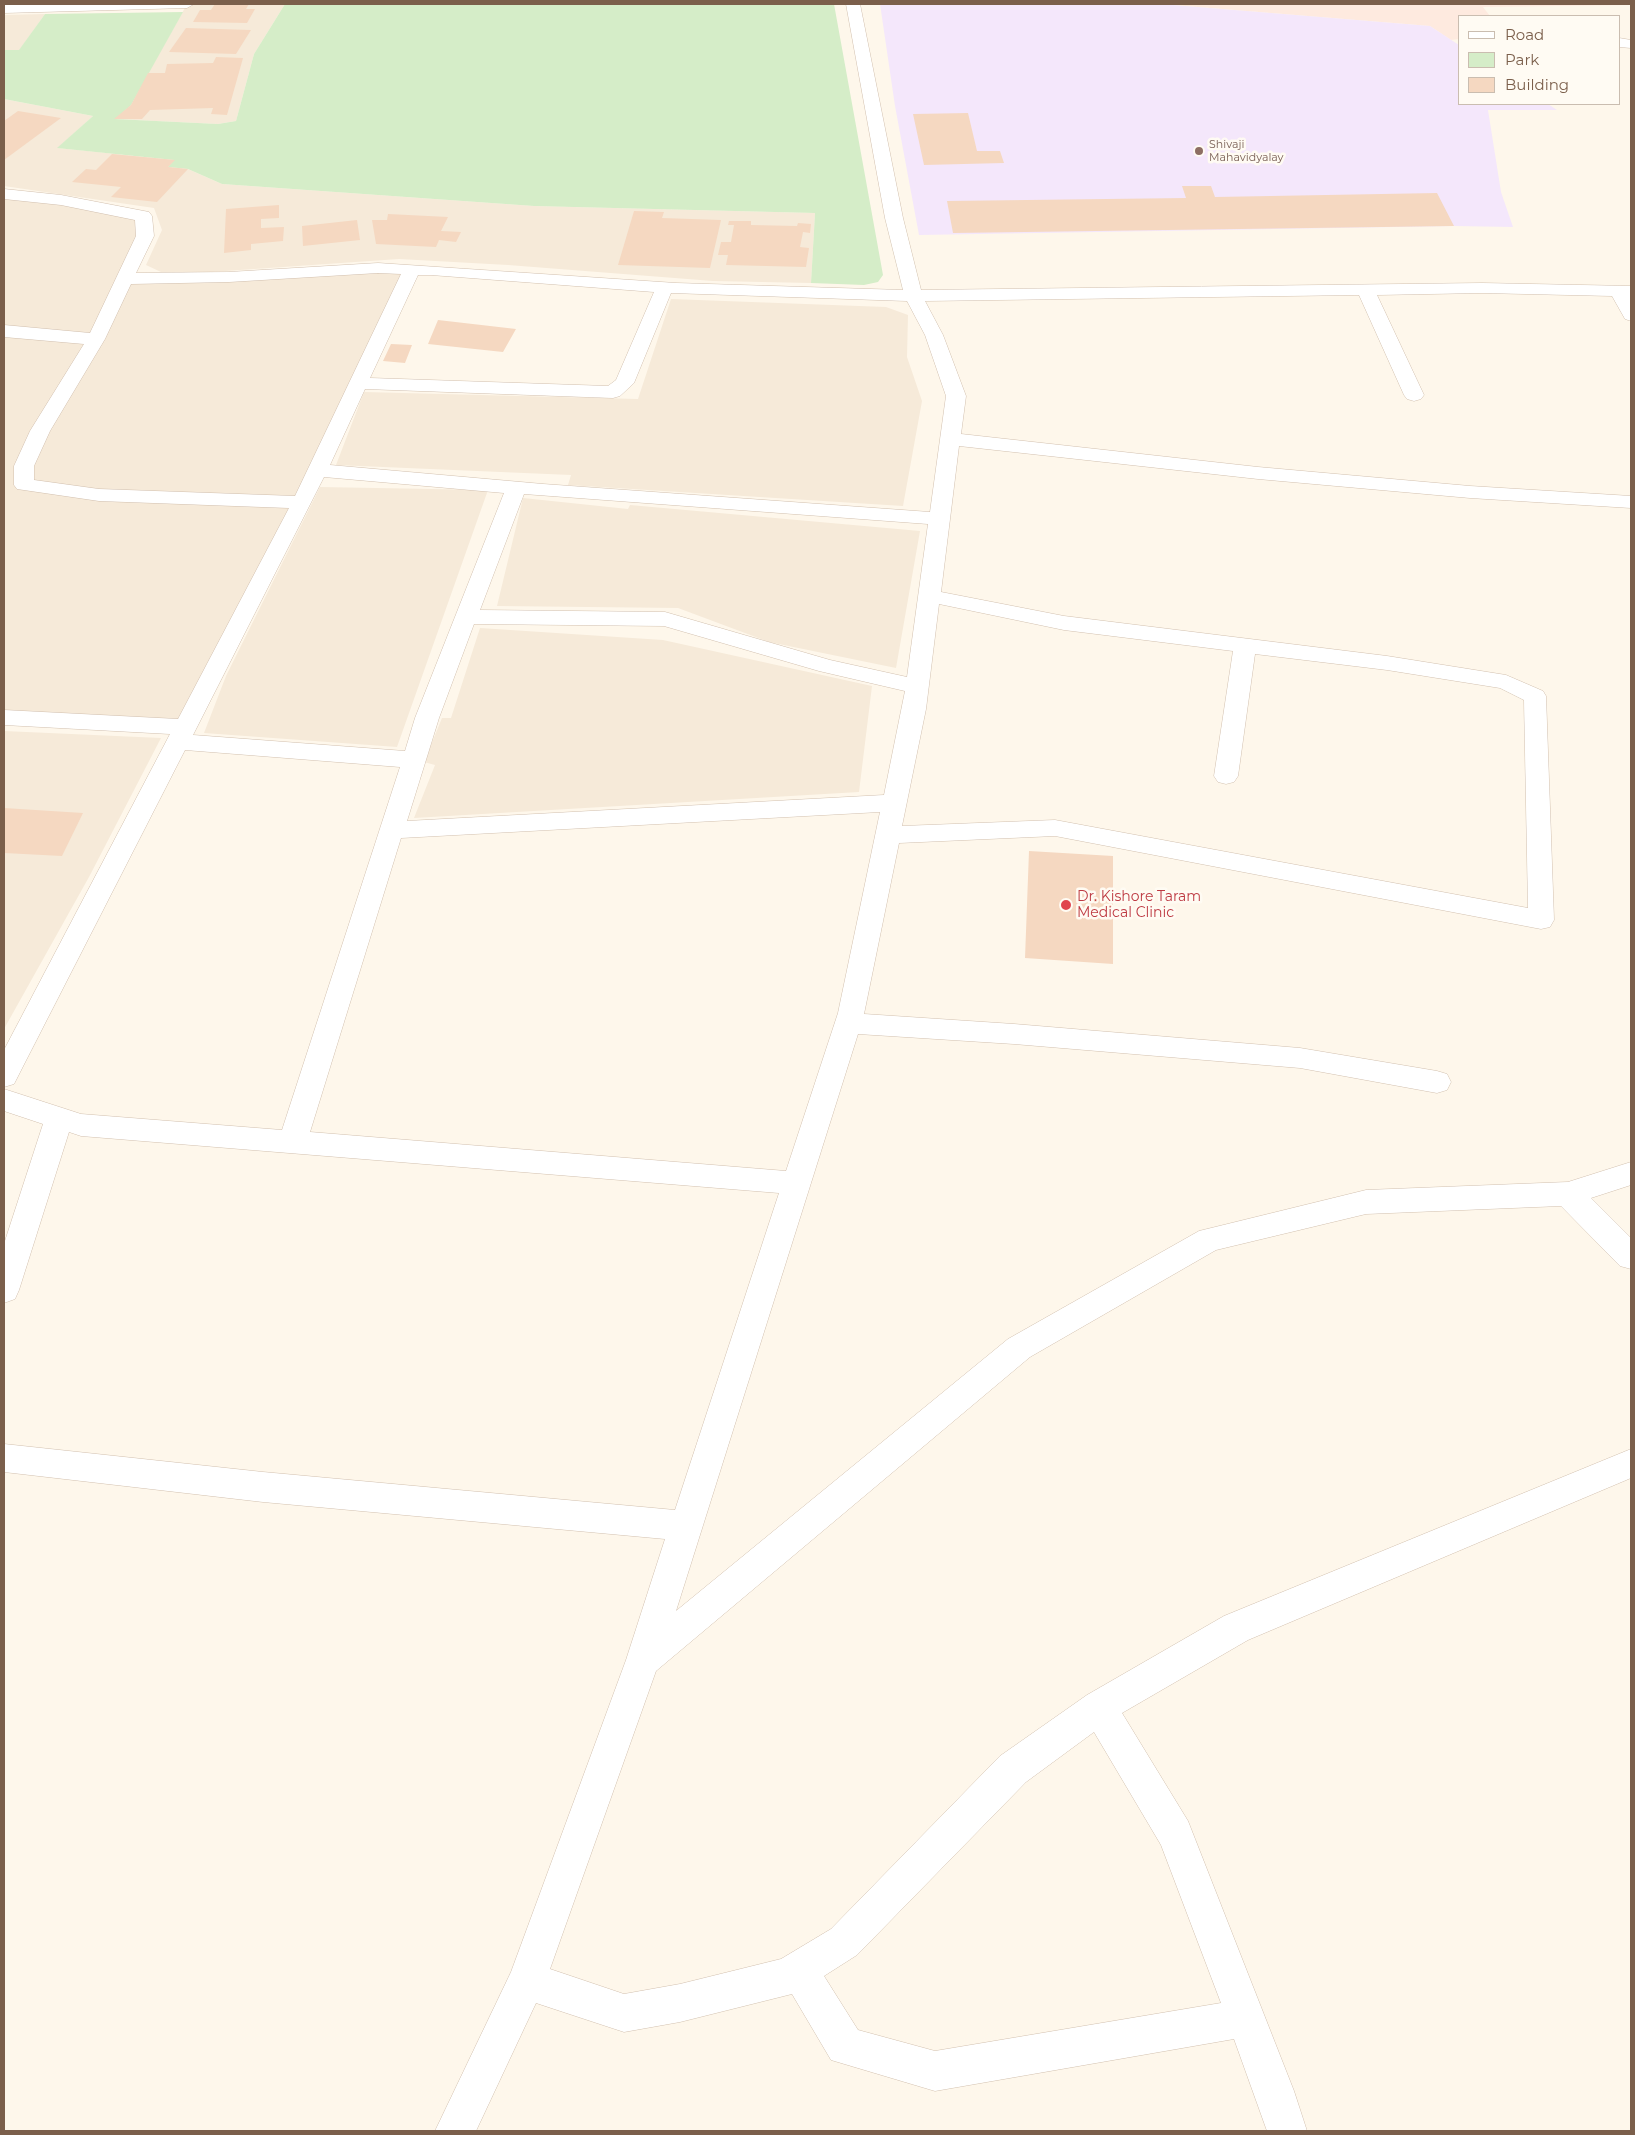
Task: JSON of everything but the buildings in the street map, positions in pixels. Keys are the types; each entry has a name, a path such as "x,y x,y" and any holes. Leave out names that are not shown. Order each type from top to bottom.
{"street":[{"path":"4,9 187,4"},
{"path":"456,2131 527,1980 643,1660 847,1023 888,835 916,686 930,596 956,396 934,334 913,296 894,218 853,4"},
{"path":"4,194 61,200 143,216 146,236 96,339 40,431 24,466 24,485 99,495 302,502"},
{"path":"127,278 229,277 378,268 665,287 913,296 1482,288 1625,291 1631,315"},
{"path":"4,1076 302,502 412,269"},
{"path":"358,383 613,392 624,383 665,287"},
{"path":"1366,290 1414,395"},
{"path":"4,331 96,339"},
{"path":"951,439 1258,473 1470,492 1631,502"},
{"path":"317,470 516,488 940,520"},
{"path":"293,1141 427,718 516,488"},
{"path":"888,835 1055,828 1540,920 1535,696 1506,682 1387,663 1064,623 930,596"},
{"path":"466,617 665,619 827,666 916,686"},
{"path":"1226,776 1246,645"},
{"path":"4,717 413,760"},
{"path":"391,830 894,803"},
{"path":"847,1023 1014,1034 1300,1058 1436,1082"},
{"path":"4,1100 81,1125 796,1183"},
{"path":"4,1290 60,1118"},
{"path":"643,1660 1019,1348 1209,1240 1366,1202 1568,1194 1631,1174"},
{"path":"1568,1194 1631,1257"},
{"path":"4,1458 263,1487 686,1526"},
{"path":"527,1980 624,2013 689,2001 788,1976 844,1942 1014,1770 1099,1707 1236,1628 1631,1463"},
{"path":"1099,1707 1175,1834 1287,2131"},
{"path":"799,1970 845,2046 935,2071 1245,2018"}],"shaded area":[{"path":"4,4 285,4 254,54 236,121 218,124 114,119 148,73 186,6 4,9"},
{"name":"Shivaji Mahavidyalay","path":"880,4 1161,4 1430,26 1458,44 1458,105 1550,105 1557,110 1488,110 1501,192 1513,227 1454,226 919,235 895,106"},
{"path":"1161,4 1631,4 1483,7 1489,15 1458,15 1458,39 1451,40 1430,26"},
{"path":"45,14 19,51 4,50 4,15"},
{"path":"4,99 93,116 58,148 175,160 169,167 188,169 222,184 534,206 815,213 811,283 713,281 508,265 399,259 211,272 161,272 146,265 162,230 154,208 4,186"},
{"path":"4,194 61,200 143,216 127,278 412,269 186,727 4,717"},
{"path":"671,299 886,307 908,315 907,357 922,401 903,506 568,485 571,475 336,465 364,392 638,399"},
{"path":"320,487 488,490 397,747 204,733 226,676"},
{"path":"523,498 628,509 630,505 920,531 896,668 769,642 678,608 497,606"},
{"path":"480,628 663,640 872,686 859,792 414,818 435,765 424,762 442,718 451,718"},
{"path":"4,731 161,738 89,877 4,1029"}],"green space":[{"path":"285,4 834,4 883,275 878,282 864,285 811,283 815,213 534,206 222,184 188,169 168,167 174,160 57,148 93,116 4,99 4,50 19,50 45,14 183,12 131,105 115,119 218,124 236,121 254,54"}],"place":[{"name":"Shivaji Mahavidyalay","path":"1199,151"},
{"name":"Dr. Kishore Taram Medical Clinic","path":"1066,905"}]}
